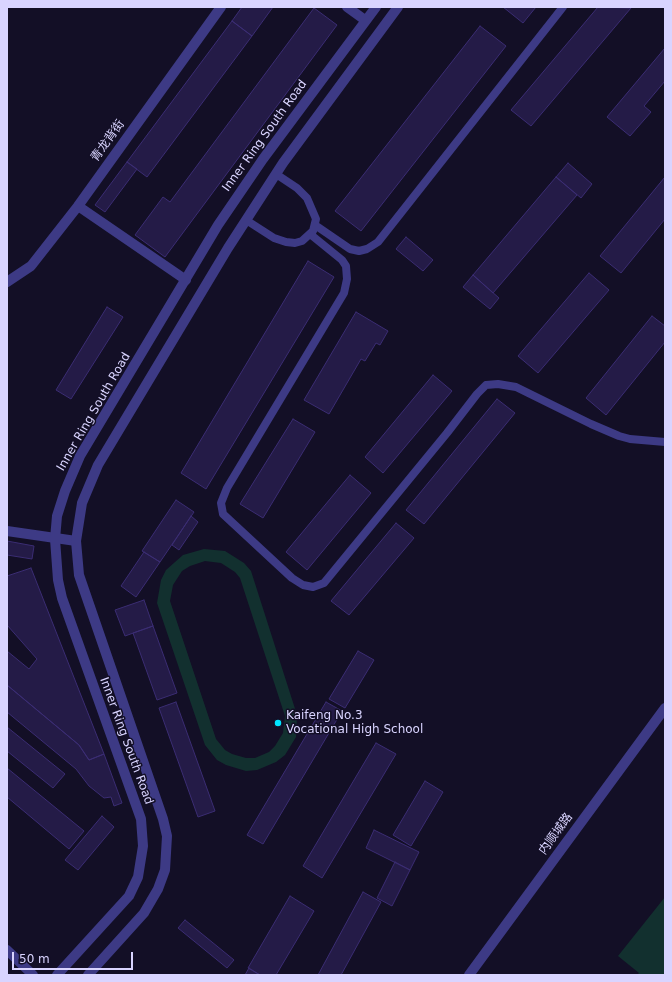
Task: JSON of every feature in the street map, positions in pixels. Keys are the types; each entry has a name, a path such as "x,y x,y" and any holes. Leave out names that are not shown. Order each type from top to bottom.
{"street":[{"name":"青龙背街","path":"7,282 31,266 78,206 221,7"},
{"path":"347,7 366,20"},
{"name":"Inner Ring South Road","path":"57,975 129,896 138,877 143,846 141,820 62,598 58,580 55,539 57,516 61,503 80,456 218,225 263,159 376,7"},
{"name":"Inner Ring South Road","path":"88,975 144,913 158,888 165,870 167,836 163,819 79,575 76,542 82,503 98,465 246,220 276,174 398,7"},
{"path":"78,206 186,280"},
{"path":"7,531 76,542"},
{"name":"内顺城路","path":"469,975 665,708"},
{"path":"7,950 34,975"}],"lane":[{"path":"315,225 350,249 359,251 367,250 378,242 563,7"},
{"path":"246,220 274,238 286,242 295,243 302,241 310,234 315,225 316,219 307,198 297,188 276,174"},
{"path":"310,234 342,260 346,266 347,279 344,293 227,488 221,503 223,514 297,581 313,587 324,583 448,433 477,394 486,385 498,384 516,387 619,436 630,439 665,442"},
{"path":"342,260 350,249"}],"green space":[{"path":"204,549 225,551 244,563 251,571 297,715 296,737 285,755 276,762 257,770 246,771 226,765 217,760 205,745 157,603 161,580 166,570 183,555","holes":["205,561 221,563 235,572 240,578 285,716 283,733 275,746 269,752 255,758 246,758 232,754 225,750 216,739 170,601 173,585 182,571 190,566"]},
{"path":"665,897 665,975 637,975 639,973 618,956"}],"building":[{"path":"242,7 273,7 252,36 232,21"},
{"path":"503,7 536,7 523,23"},
{"path":"598,7 631,8 531,126 511,110"},
{"path":"314,8 337,25 165,257 135,235 163,197 170,202"},
{"path":"232,21 252,36 147,177 127,162"},
{"path":"480,26 506,46 361,231 335,211"},
{"path":"665,48 665,81 644,106 651,112 630,136 607,117"},
{"path":"127,162 137,169 105,212 95,205"},
{"path":"568,163 592,184 581,198 556,177"},
{"path":"556,177 577,195 493,293 473,275"},
{"path":"665,177 665,219 621,273 600,256"},
{"path":"406,237 433,260 423,271 396,249"},
{"path":"308,261 334,277 206,489 181,473"},
{"path":"589,273 609,290 538,373 518,356"},
{"path":"473,275 499,298 490,309 463,287"},
{"path":"107,307 123,317 71,399 56,390"},
{"path":"356,312 388,331 380,345 376,343 365,361 361,359 329,414 304,400"},
{"path":"652,316 665,326 665,342 606,415 586,398"},
{"path":"433,375 452,391 383,473 365,457"},
{"path":"497,399 515,413 424,524 406,510"},
{"path":"293,419 315,432 263,518 240,504"},
{"path":"350,475 371,493 307,570 286,552"},
{"path":"176,500 194,512 160,562 142,551"},
{"path":"191,516 198,522 179,550 172,545"},
{"path":"396,523 414,538 349,615 331,601"},
{"path":"7,541 34,546 32,559 7,555"},
{"path":"144,552 160,562 136,597 121,586"},
{"path":"31,568 104,754 89,760 79,745 7,685 7,651 29,669 37,659 7,625 7,576"},
{"path":"144,600 153,626 125,636 115,610"},
{"path":"153,626 177,693 157,700 133,633"},
{"path":"358,651 374,660 345,708 329,699"},
{"path":"7,685 79,745 89,760 104,754 122,803 114,806 111,797 104,798 89,786 76,769 7,712"},
{"path":"176,702 215,811 198,817 159,708"},
{"path":"326,702 342,711 263,844 247,835"},
{"path":"7,727 65,774 53,788 7,751"},
{"path":"376,743 396,754 322,878 303,866"},
{"path":"7,768 84,831 69,849 7,797"},
{"path":"425,781 443,792 411,846 393,835"},
{"path":"102,816 114,827 78,870 65,860"},
{"path":"374,830 419,852 410,870 366,848"},
{"path":"395,862 410,870 392,906 377,898"},
{"path":"363,892 381,902 341,975 318,975"},
{"path":"290,896 314,911 276,975 260,975 248,968"},
{"path":"185,920 234,960 227,968 178,928"},
{"path":"249,968 260,975 245,975"}],"place":[{"name":"Kaifeng No.3 Vocational High School","path":"278,723"}]}
